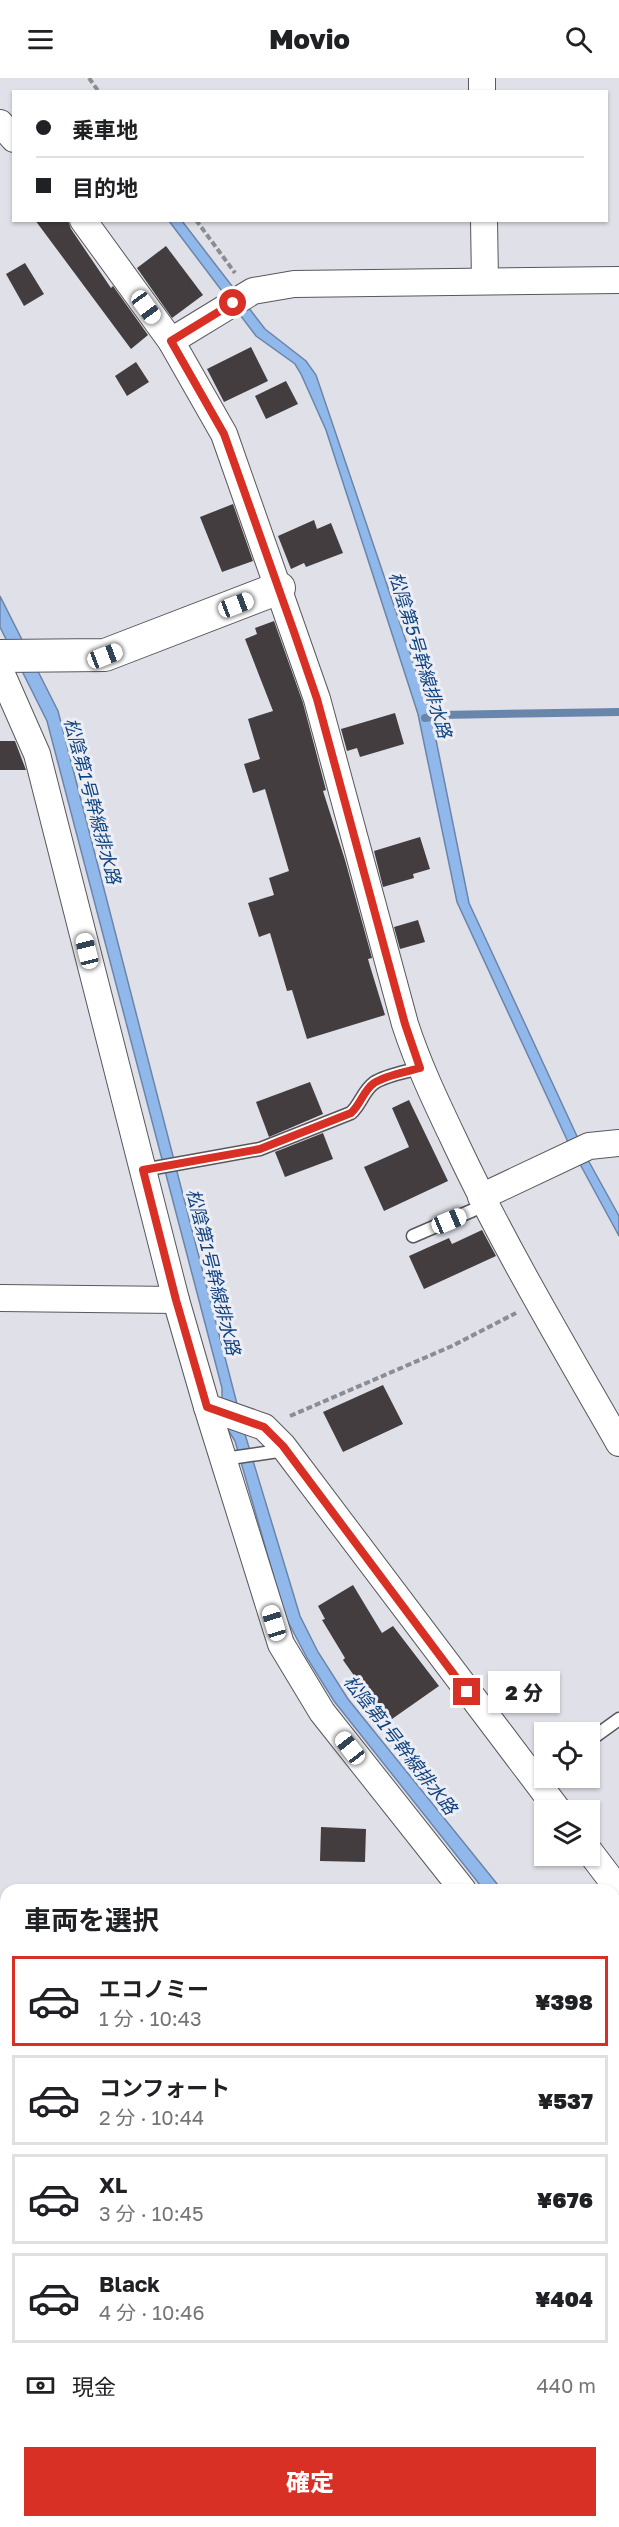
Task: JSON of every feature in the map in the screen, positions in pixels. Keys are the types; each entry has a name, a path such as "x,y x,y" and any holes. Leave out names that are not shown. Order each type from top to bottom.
{"street":[{"path":"0,123 12,136"},
{"path":"84,222 171,341 224,434 317,699 405,1024 420,1068 483,1201 619,1443"},
{"path":"484,222 485,281"},
{"path":"171,341 247,295 294,284 619,280"},
{"path":"279,588 105,656 40,656 2,660 37,754 148,1169 176,1300 227,1458 277,1633 286,1653 322,1712 458,1884"},
{"path":"483,1201 589,1146 619,1143"},
{"path":"0,1298 176,1300"},
{"path":"211,1408 260,1425 285,1450 534,1770"},
{"path":"600,1865 614,1884"}],"lane":[{"path":"148,1169 260,1149 351,1113 359,1106 364,1094 375,1083 420,1068"},
{"path":"413,1236 483,1201"},
{"path":"227,1458 285,1450"},
{"path":"600,1733 619,1719"}],"path":[{"path":"88,78 97,90"},
{"path":"197,222 247,295"},
{"path":"260,1425 452,1346 538,1302"}],"water":[{"path":"170,222 183,222 265,329 306,361 316,375 431,715 469,903 588,1160 619,1216 619,1236 568,1142 457,902 418,714 326,430 295,364 256,336"},
{"path":"0,596 58,711 244,1431 300,1616 318,1652 348,1699 497,1884 479,1884 334,1701 307,1658 285,1616 235,1441 222,1420 222,1388 47,721 0,627"}],"building":[{"path":"36,222 69,222 71,229 111,288 113,286 148,335 131,349"},
{"path":"166,246 203,295 172,318 137,268"},
{"path":"25,263 44,294 24,306 6,274"},
{"path":"251,347 268,381 224,402 207,369"},
{"path":"136,362 149,382 127,396 115,376"},
{"path":"286,381 298,404 266,419 255,396"},
{"path":"233,504 253,561 222,572 200,517"},
{"path":"314,520 317,529 331,523 343,553 306,567 304,563 291,569 278,536"},
{"path":"274,621 303,703 326,790 323,791 345,860 372,958 368,959 385,1015 307,1039 292,990 287,991 270,933 259,937 248,903 274,895 269,878 289,871 265,789 253,793 244,764 260,759 248,719 273,711 245,639 257,634 255,628"},
{"path":"395,713 404,744 360,757 357,748 347,751 341,729"},
{"path":"0,741 15,741 26,770 0,770"},
{"path":"420,837 430,869 413,874 414,878 383,887 374,851"},
{"path":"418,920 425,942 400,949 394,927"},
{"path":"310,1082 323,1114 269,1137 256,1102"},
{"path":"409,1100 448,1181 384,1211 364,1167 409,1147 392,1108"},
{"path":"323,1133 333,1159 285,1177 275,1152"},
{"path":"482,1230 496,1256 424,1289 409,1256 449,1238 452,1244"},
{"path":"383,1385 403,1424 343,1452 323,1412"},
{"path":"353,1585 382,1633 393,1626 439,1686 392,1719 381,1705 377,1708 343,1660 345,1658 322,1620 325,1619 318,1606"},
{"path":"321,1827 366,1829 365,1862 320,1861"}],"waterway":[{"name":"松陰第5号幹線排水路","path":"425,718 440,715 619,712"}],"route":[{"path":"233,303 171,341 224,434 317,699 405,1024 420,1068 375,1083 364,1094 359,1106 351,1113 260,1149 143,1170 176,1300 207,1407 264,1427 283,1446 467,1692"}],"water label":[{"name":"松陰第1号幹線排水路","path":"92,801"},
{"name":"松陰第1号幹線排水路","path":"213,1272"},
{"name":"松陰第1号幹線排水路","path":"400,1745"}]}
